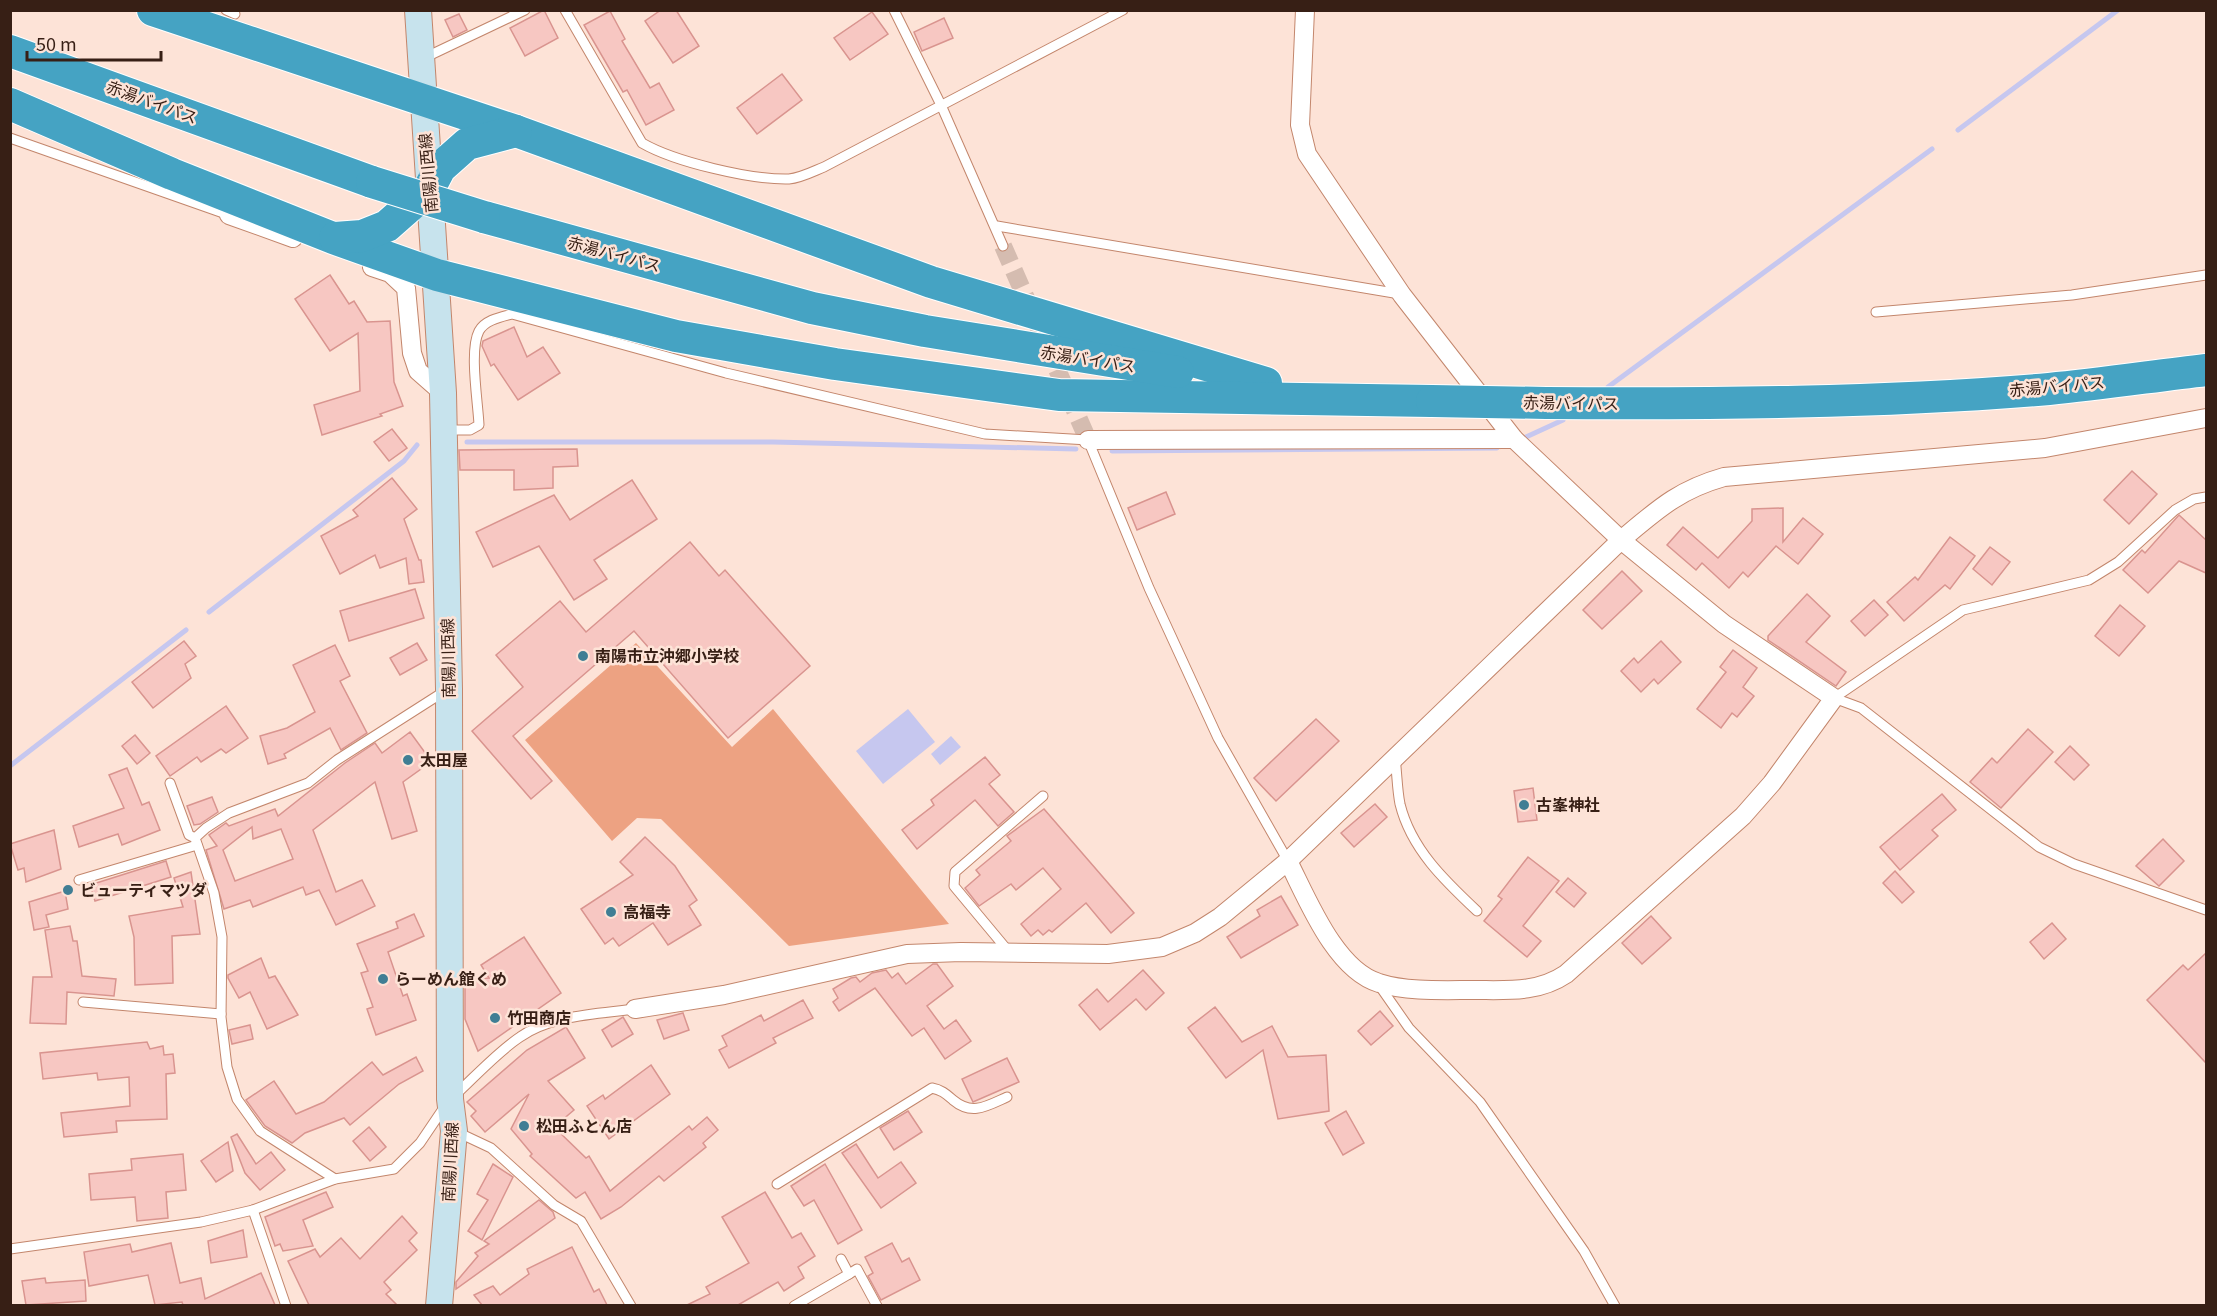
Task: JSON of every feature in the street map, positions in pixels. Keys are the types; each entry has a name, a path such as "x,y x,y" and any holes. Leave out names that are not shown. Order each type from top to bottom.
{"highway":[{"path":"153,10 516,131 931,282 1266,383"},
{"name":"赤湯バイパス","path":"10,51 372,182 588,248 812,308 1024,349 1127,366 1432,401 1712,404 1873,399 2049,389 2206,370"},
{"path":"10,104 172,174 333,238 437,275 676,336 835,364 1059,395 1432,401"},
{"path":"333,238 362,236 387,226 429,189 440,168 467,144 516,131"}],"main road":[{"name":"南陽川西線","path":"417,10 437,275 443,393 449,689 450,1099 454,1131 444,1301"}],"street":[{"path":"1288,861 1328,936 1343,956 1378,983 1466,990 1514,990 1551,984 1566,974 1743,816 1772,783 1834,698 1724,624 1621,540 1514,439 1402,295 1307,154 1300,125 1305,10"},
{"path":"229,215 390,273 406,288 412,353 418,371 443,393"},
{"path":"635,1009 724,995 907,954 1009,952 1108,954 1162,947 1195,933 1220,917 1288,861 1621,540 1673,498 1698,484 1724,477 2045,448 2206,418"},
{"path":"1088,440 1514,439"}],"lane":[{"path":"422,59 525,10"},
{"path":"565,10 642,143 663,154 759,177 792,179 824,167 1123,10"},
{"path":"894,10 941,105 1004,246"},
{"path":"10,138 229,215"},
{"path":"997,226 1402,295"},
{"path":"1876,312 2072,295 2206,275"},
{"path":"443,430 470,430 479,425 475,345 480,329 494,319 512,314 726,373 985,434 1088,440 1149,588 1218,738 1288,861"},
{"path":"1834,698 1963,610 2089,580 2118,562 2175,510 2194,499 2206,497"},
{"path":"80,880 196,842 206,828 229,813 308,783 337,760 449,689"},
{"path":"1834,698 1861,708 2039,846 2074,864 2206,910"},
{"path":"1395,758 1400,803 1411,836 1446,882 1477,911"},
{"path":"170,783 189,835 196,842 214,893 222,937 220,1014 227,1067 237,1099 260,1131 335,1179"},
{"path":"1009,952 954,886 955,872 1043,796"},
{"path":"1378,983 1409,1028 1480,1102 1584,1251 1615,1305"},
{"path":"83,1002 220,1014"},
{"path":"10,1248 201,1222 253,1210 335,1179 394,1169 420,1143 450,1099 519,1037 535,1029 576,1017 635,1009"},
{"path":"777,1184 932,1088 943,1090 962,1107 976,1110 1007,1097"},
{"path":"454,1131 491,1148 554,1205 581,1221 631,1305"},
{"path":"253,1210 286,1305"},
{"path":"841,1259 849,1274"},
{"path":"794,1305 857,1269 877,1305"}],"shaded area":[{"path":"636,643 732,747 773,709 949,924 789,946 661,819 637,818 612,841 525,740"}],"water":[{"path":"908,709 935,742 883,784 856,751"},
{"path":"951,736 961,747 940,765 931,754"}],"building":[{"path":"544,10 558,38 525,56 510,28"},
{"path":"661,10 676,10 699,46 673,63 645,21"},
{"path":"610,11 625,39 622,41 650,88 659,83 674,110 646,125 627,90 623,92 584,25"},
{"path":"872,12 888,34 850,60 834,38"},
{"path":"459,14 467,30 453,37 445,20"},
{"path":"944,18 953,38 922,51 914,32"},
{"path":"782,74 802,100 757,134 737,108"},
{"path":"330,275 349,304 354,301 367,322 390,321 394,382 403,406 380,414 382,416 322,435 314,405 360,391 358,333 330,351 295,299"},
{"path":"514,327 527,357 543,347 560,373 518,400 494,364 491,366 482,346 483,341"},
{"path":"392,429 407,448 389,461 374,442"},
{"path":"577,449 578,466 553,467 553,488 514,490 514,470 460,470 459,450"},
{"path":"2132,471 2157,494 2129,524 2104,500"},
{"path":"392,478 417,509 404,519 419,560 421,560 424,582 409,584 406,558 380,568 375,555 340,574 321,536 358,516 353,510"},
{"path":"632,480 657,519 594,560 607,579 574,600 539,546 493,567 476,532 554,495 570,520"},
{"path":"1166,492 1175,514 1137,530 1128,508"},
{"path":"1783,508 1783,542 1803,518 1823,534 1798,564 1776,546 1748,577 1743,572 1729,588 1702,563 1696,570 1667,545 1683,527 1718,558 1752,521 1752,509"},
{"path":"2179,515 2206,540 2206,573 2179,561 2148,593 2123,570 2142,550 2145,553"},
{"path":"1950,537 1975,556 1950,589 1945,585 1904,621 1887,602 1915,577 1918,580"},
{"path":"690,542 719,576 725,570 810,666 728,738 634,631 513,736 552,781 531,799 472,731 523,687 496,655 560,601 586,632"},
{"path":"1990,547 2010,562 1992,585 1973,569"},
{"path":"1622,571 1642,591 1602,629 1583,610"},
{"path":"415,589 424,618 349,641 340,611"},
{"path":"1807,594 1830,616 1806,642 1846,672 1836,686 1768,640 1768,636"},
{"path":"1874,600 1888,615 1865,636 1851,621"},
{"path":"2120,605 2145,626 2119,656 2095,636"},
{"path":"184,641 196,656 185,664 191,678 153,708 132,682"},
{"path":"1661,641 1681,662 1658,684 1654,679 1641,692 1621,671 1634,658 1638,663"},
{"path":"417,643 427,660 400,675 390,658"},
{"path":"335,645 350,676 340,681 367,733 341,750 330,728 284,754 286,758 268,764 260,736 287,728 315,712 293,665"},
{"path":"1733,650 1757,668 1743,687 1754,696 1737,717 1732,713 1721,728 1697,709 1726,672 1720,667"},
{"path":"226,706 248,738 226,753 221,749 201,762 197,757 170,776 156,756"},
{"path":"1316,719 1339,741 1276,801 1254,778"},
{"path":"2028,729 2053,752 2001,808 1970,782 1992,758 1997,763"},
{"path":"410,732 429,758 419,765 421,769 403,782 417,831 392,839 375,782 313,830 336,892 362,880 375,906 336,925 319,890 306,895 303,887 253,907 250,900 224,909 206,850 217,846 209,835 226,823 229,826 275,809 278,816 345,763 375,743 382,753","holes":["252,827 253,839 281,829 293,859 235,881 223,850"]},
{"path":"135,735 150,753 137,764 122,746"},
{"path":"2070,746 2089,765 2074,780 2055,762"},
{"path":"985,757 1000,775 989,784 1014,812 998,826 975,800 917,849 902,830 934,805 931,800"},
{"path":"127,768 142,805 149,802 160,830 122,845 118,834 79,847 73,826 124,808 109,775"},
{"path":"1533,788 1537,820 1518,822 1514,791"},
{"path":"1942,794 1956,810 1932,830 1938,836 1900,870 1880,847"},
{"path":"212,797 218,812 200,824 194,825 187,806"},
{"path":"1375,804 1387,817 1354,847 1341,833"},
{"path":"1044,809 1134,913 1111,933 1086,903 1052,932 1049,930 1043,935 1038,930 1031,936 1021,924 1061,889 1043,868 1016,890 1011,884 979,906 965,888 980,875 976,870 1011,841 1007,836"},
{"path":"54,830 61,869 26,882 24,868 18,870 10,844"},
{"path":"645,837 675,866 697,900 689,906 701,925 668,945 653,923 619,946 613,938 605,944 581,909 633,875 620,862"},
{"path":"2163,839 2184,861 2159,886 2136,866"},
{"path":"1528,857 1559,881 1523,926 1541,941 1527,957 1484,921 1502,899 1498,896"},
{"path":"166,861 171,877 95,901 90,885"},
{"path":"1895,871 1914,892 1902,903 1883,883"},
{"path":"191,872 200,934 172,936 173,983 135,985 134,937 129,916 183,907 174,878"},
{"path":"1568,878 1586,893 1574,907 1556,892"},
{"path":"65,891 68,909 46,915 49,927 34,930 29,902"},
{"path":"1281,896 1298,925 1241,958 1227,937 1260,916 1257,910"},
{"path":"414,914 424,936 388,952 403,996 407,994 416,1020 376,1035 367,1009 373,1007 361,973 368,971 357,944 398,928 396,922"},
{"path":"1651,916 1671,938 1642,964 1622,943"},
{"path":"2052,923 2066,939 2044,959 2030,942"},
{"path":"70,926 73,941 77,941 82,976 116,979 114,996 67,992 66,1024 30,1023 33,977 52,977 45,930"},
{"path":"524,937 561,993 478,1051 465,1019 465,979 489,978 481,965"},
{"path":"2206,953 2206,1063 2147,1000 2183,965 2188,970"},
{"path":"261,958 269,978 275,976 298,1015 267,1029 250,992 239,998 228,978 228,975"},
{"path":"933,964 937,964 953,986 927,1006 944,1029 956,1020 971,1041 945,1059 924,1028 912,1036 875,988 839,1011 833,1002 838,998 833,989 851,978 856,977 860,982 872,973 886,970 892,978 898,973 906,984"},
{"path":"1143,970 1164,993 1146,1010 1136,999 1100,1030 1079,1005 1097,989 1108,1002"},
{"path":"803,1000 813,1018 773,1038 776,1043 729,1068 719,1050 727,1046 722,1036 761,1015 764,1021"},
{"path":"1215,1007 1242,1042 1272,1026 1288,1057 1326,1055 1329,1111 1278,1119 1263,1050 1226,1078 1188,1028"},
{"path":"1380,1011 1393,1026 1371,1045 1358,1031"},
{"path":"683,1013 689,1030 664,1039 657,1020"},
{"path":"623,1017 633,1034 612,1047 602,1030"},
{"path":"250,1025 253,1039 232,1044 229,1030"},
{"path":"566,1027 585,1058 548,1081 574,1110 554,1127 586,1158 589,1156 610,1191 689,1126 692,1130 707,1117 718,1130 703,1143 706,1147 664,1181 659,1176 621,1207 601,1219 585,1192 576,1198 530,1156 532,1154 511,1129 529,1094 485,1132 471,1116 476,1111 467,1102 527,1050"},
{"path":"147,1042 150,1049 163,1046 164,1055 173,1054 175,1073 166,1074 167,1119 116,1121 117,1132 64,1137 61,1113 130,1106 129,1077 98,1080 97,1073 43,1079 40,1053"},
{"path":"416,1057 423,1071 399,1084 350,1125 344,1118 305,1133 292,1143 265,1126 246,1100 274,1081 296,1114 324,1102 372,1062 383,1075"},
{"path":"1007,1058 1019,1082 973,1102 962,1079"},
{"path":"651,1065 670,1094 609,1139 587,1106 603,1095 605,1099"},
{"path":"908,1111 922,1132 894,1150 880,1128"},
{"path":"1346,1111 1364,1143 1343,1155 1325,1123"},
{"path":"369,1127 386,1147 370,1161 353,1141"},
{"path":"237,1134 256,1164 271,1152 285,1170 260,1190 245,1173 231,1137"},
{"path":"228,1142 233,1171 216,1182 201,1161"},
{"path":"856,1144 878,1178 901,1162 916,1183 881,1208 842,1153"},
{"path":"183,1154 186,1190 166,1192 168,1218 137,1221 135,1197 91,1200 89,1174 132,1170 131,1159"},
{"path":"493,1164 513,1177 482,1240 468,1231 488,1200 477,1194"},
{"path":"825,1164 862,1230 838,1244 814,1200 804,1206 791,1186"},
{"path":"326,1192 333,1207 303,1220 313,1246 283,1251 280,1244 275,1246 265,1217"},
{"path":"765,1192 792,1238 801,1233 815,1256 798,1267 804,1278 784,1291 778,1282 738,1305 687,1305 710,1294 706,1287 749,1263 722,1217"},
{"path":"539,1200 553,1212 555,1218 456,1289 456,1282 478,1256 475,1253 489,1244 484,1241"},
{"path":"402,1216 417,1233 409,1241 417,1250 384,1282 391,1290 386,1294 397,1305 309,1305 288,1261 315,1249 320,1257 341,1238 360,1259"},
{"path":"243,1230 247,1257 211,1263 208,1241"},
{"path":"171,1243 180,1283 201,1278 205,1299 261,1273 275,1305 183,1305 182,1302 155,1305 148,1275 89,1286 84,1252 130,1244 132,1252"},
{"path":"892,1243 902,1262 909,1258 920,1280 881,1300 868,1276 873,1273 865,1257"},
{"path":"572,1247 594,1292 599,1289 607,1305 482,1305 474,1295 493,1286 500,1295 529,1274 527,1269"},
{"path":"45,1278 46,1283 85,1280 86,1301 26,1305 22,1281"}],"waterway":[{"path":"1958,130 2118,10"},
{"path":"1608,387 1932,149"},
{"path":"1526,437 1563,420"},
{"path":"467,442 773,442 1076,449"},
{"path":"209,612 404,461 417,445"},
{"path":"1112,451 1497,448"},
{"path":"10,766 186,630"}],"tunnel":[{"path":"1003,246 1088,440"}],"place":[{"name":"南陽市立沖郷小学校","path":"583,656"},
{"name":"太田屋","path":"408,760"},
{"name":"古峯神社","path":"1524,805"},
{"name":"ビューティマツダ","path":"68,890"},
{"name":"高福寺","path":"611,912"},
{"name":"らーめん館くめ","path":"383,979"},
{"name":"竹田商店","path":"495,1018"},
{"name":"松田ふとん店","path":"524,1126"}]}
